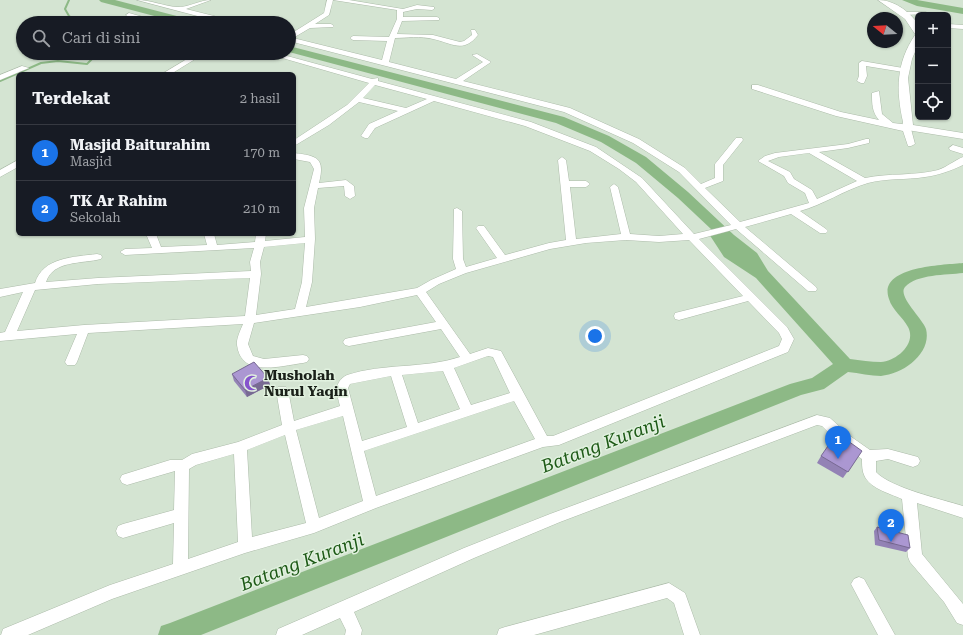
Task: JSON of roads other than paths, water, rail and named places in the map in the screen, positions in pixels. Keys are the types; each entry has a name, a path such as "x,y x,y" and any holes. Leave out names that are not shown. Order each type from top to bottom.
{"street":[{"path":"140,0 205,16"},
{"path":"154,4 166,0"},
{"path":"180,9 208,0"},
{"path":"296,34 327,14 330,0"},
{"path":"340,0 401,8 432,8"},
{"path":"376,5 382,0"},
{"path":"882,0 905,14 915,24"},
{"path":"384,64 392,37 400,19 401,8"},
{"path":"905,14 915,14"},
{"path":"400,19 437,19"},
{"path":"396,28 406,27 410,19"},
{"path":"310,26 331,26"},
{"path":"951,26 963,27"},
{"path":"353,38 434,37 459,44 470,40 476,35 473,31"},
{"path":"296,40 384,64 543,103 567,110 602,124 648,148 682,170 700,187 734,226 812,289"},
{"path":"911,144 907,128 908,122 902,92 903,70 915,44"},
{"path":"457,82 488,62 475,55"},
{"path":"169,72 190,60"},
{"path":"9,635 110,592 245,546 314,527 371,504 543,442 554,441 784,349 788,339 783,330 750,297 696,236 622,166 592,149 528,124 294,60"},
{"path":"861,81 863,76 861,60 903,70"},
{"path":"0,78 26,68"},
{"path":"296,143 339,114 357,99 374,81"},
{"path":"755,86 839,114 907,128 963,136"},
{"path":"876,93 876,111 878,117 907,128"},
{"path":"365,136 372,126 434,98"},
{"path":"357,99 405,111"},
{"path":"700,187 720,179 719,164 739,140"},
{"path":"814,204 809,192 791,181 787,174 762,161 773,156 850,146 866,141"},
{"path":"953,148 963,151"},
{"path":"810,150 864,181"},
{"path":"296,156 310,158 316,162 318,169 309,208 310,239 307,282 299,313"},
{"path":"562,160 570,242"},
{"path":"5,335 250,318 299,313 420,291 435,282 462,271 549,246 570,242 626,236 659,239 696,236 793,211 814,204 864,181 940,172 960,163 963,160"},
{"path":"0,174 16,164"},
{"path":"314,186 344,182 350,186 350,196"},
{"path":"565,184 586,184"},
{"path":"614,187 626,236"},
{"path":"456,211 458,259 462,271"},
{"path":"793,211 823,231"},
{"path":"481,228 503,259"},
{"path":"152,236 158,251"},
{"path":"210,236 213,248"},
{"path":"261,236 255,262 256,274 250,318 242,344 248,359 252,362 264,363 303,359"},
{"path":"125,252 260,245 310,239"},
{"path":"5,335 48,268 62,263 97,257"},
{"path":"0,293 36,286 176,277 256,274"},
{"path":"420,291 467,359"},
{"path":"679,316 750,297"},
{"path":"349,342 444,325"},
{"path":"71,362 84,329"},
{"path":"371,504 342,388 345,381 351,378 396,371 447,366 488,352 497,354 517,395 543,442"},
{"path":"447,366 468,412"},
{"path":"396,371 414,430"},
{"path":"282,390 282,398 314,527"},
{"path":"358,448 517,395"},
{"path":"127,479 170,466 184,465 192,460 240,447 290,426 348,409"},
{"path":"284,635 469,553 555,518 817,420 826,422 845,440 868,456 870,463 869,472 873,479 909,495 963,512"},
{"path":"240,447 245,546"},
{"path":"868,456 888,454 913,461"},
{"path":"180,568 180,515 182,470 184,465"},
{"path":"909,495 915,557 949,597 963,617"},
{"path":"123,531 180,515"},
{"path":"859,584 887,635"},
{"path":"505,635 669,590 680,598 692,635"},
{"path":"344,609 354,630 353,635"}],"waterway":[{"path":"69,0 65,9 69,16"},
{"path":"104,0 166,16"},
{"name":"Batang Kuranji","path":"907,0 963,11"},
{"path":"296,51 560,120 605,139 641,160 683,195 729,238 752,256 762,274"},
{"path":"20,72 41,63 58,61 87,64 91,60"},
{"path":"0,81 16,74"},
{"path":"716,234 724,248 735,258 762,274"},
{"name":"Batang Kuranji","path":"845,365 882,369 902,362 913,352 919,339 917,327 897,300 895,291 898,284 919,272 963,268"},
{"path":"762,274 845,365"},
{"name":"Batang Kuranji","path":"170,635 797,389 817,384 845,365"}],"place":[{"name":"Musholah Nurul Yaqin","path":"252,383"},
{"name":"Masjid Baiturahim","path":"838,459"},
{"name":"TK Ar Rahim","path":"891,542"}]}
